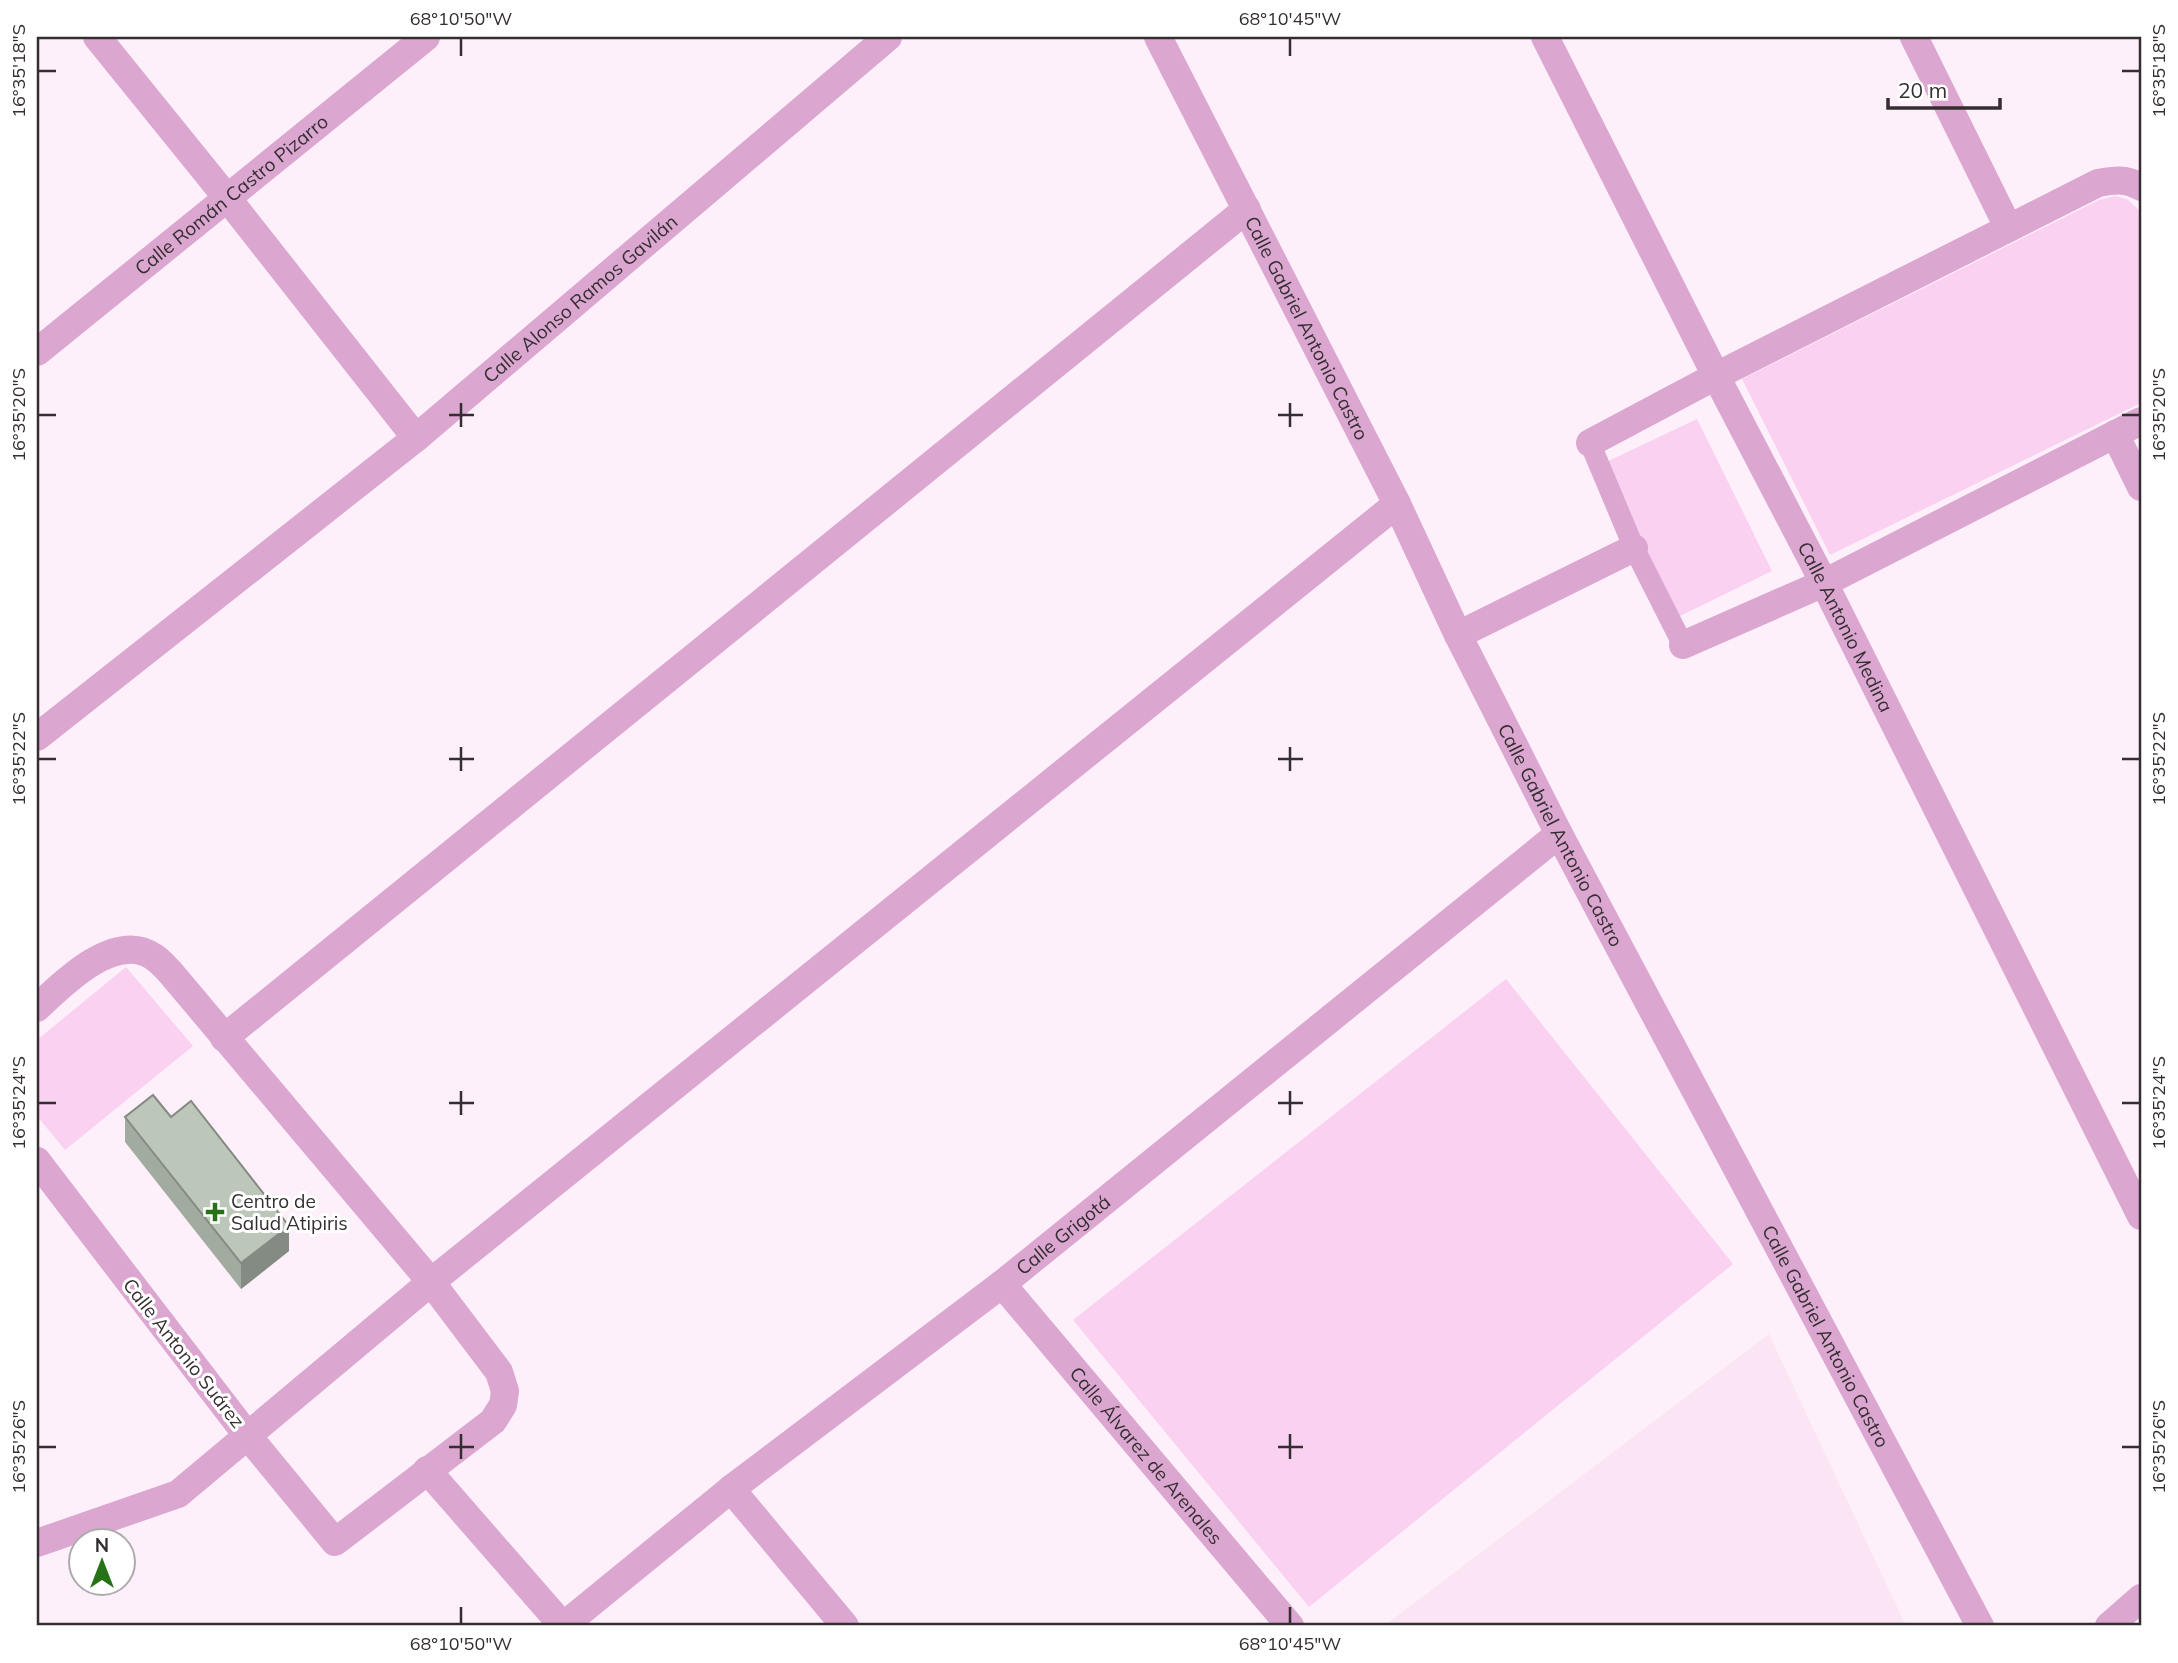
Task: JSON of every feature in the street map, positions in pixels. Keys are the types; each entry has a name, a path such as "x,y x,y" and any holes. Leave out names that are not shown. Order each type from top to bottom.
{"street":[{"path":"97,37 416,438"},
{"name":"Calle Román Castro Pizarro","path":"37,352 426,37"},
{"name":"Calle Alonso Ramos Gavilán","path":"37,737 416,438 888,37"},
{"name":"Calle Gabriel Antonio Castro","path":"1158,37 1397,504 1458,635 1559,834 1980,1626"},
{"name":"Calle Antonio Medina","path":"1545,37 1824,583 2141,1216"},
{"path":"1913,37 2008,227"},
{"path":"2141,187 2132,181 2115,179 2098,183 1716,376 1590,443 1634,548 1683,645 1824,583 2141,421"},
{"path":"224,1038 1247,208"},
{"path":"2115,434 2141,487"},
{"path":"37,1543 178,1494 431,1282 1397,504"},
{"path":"1458,635 1634,548"},
{"name":"Calle Grigotá","path":"563,1626 731,1489 1002,1283 1559,834"},
{"path":"40,997 113,951 134,950 153,956 170,972 431,1282 499,1372 505,1391 503,1405 493,1421 427,1470 563,1626"},
{"name":"Calle Antonio Suárez","path":"40,1172 335,1542 427,1470"},
{"name":"Calle Álvarez de Arenales","path":"1002,1283 1290,1626"},
{"path":"731,1489 845,1626"},
{"path":"2109,1626 2141,1598"}],"shaded area":[{"path":"2115,196 2127,199 2141,212 2141,403 1830,555 1742,379 2099,200"},
{"path":"1697,419 1772,571 1676,618 1600,465"},
{"path":"126,967 193,1046 65,1150 37,1116 37,1040"},
{"path":"1506,979 1733,1264 1309,1607 1073,1320"},
{"path":"1769,1334 1906,1626 1384,1626"}],"building":[{"path":"153,1095 171,1117 191,1101 289,1226 241,1263 125,1117"}],"place":[{"name":"Centro de Salud Atipiris","path":"215,1212"}]}
